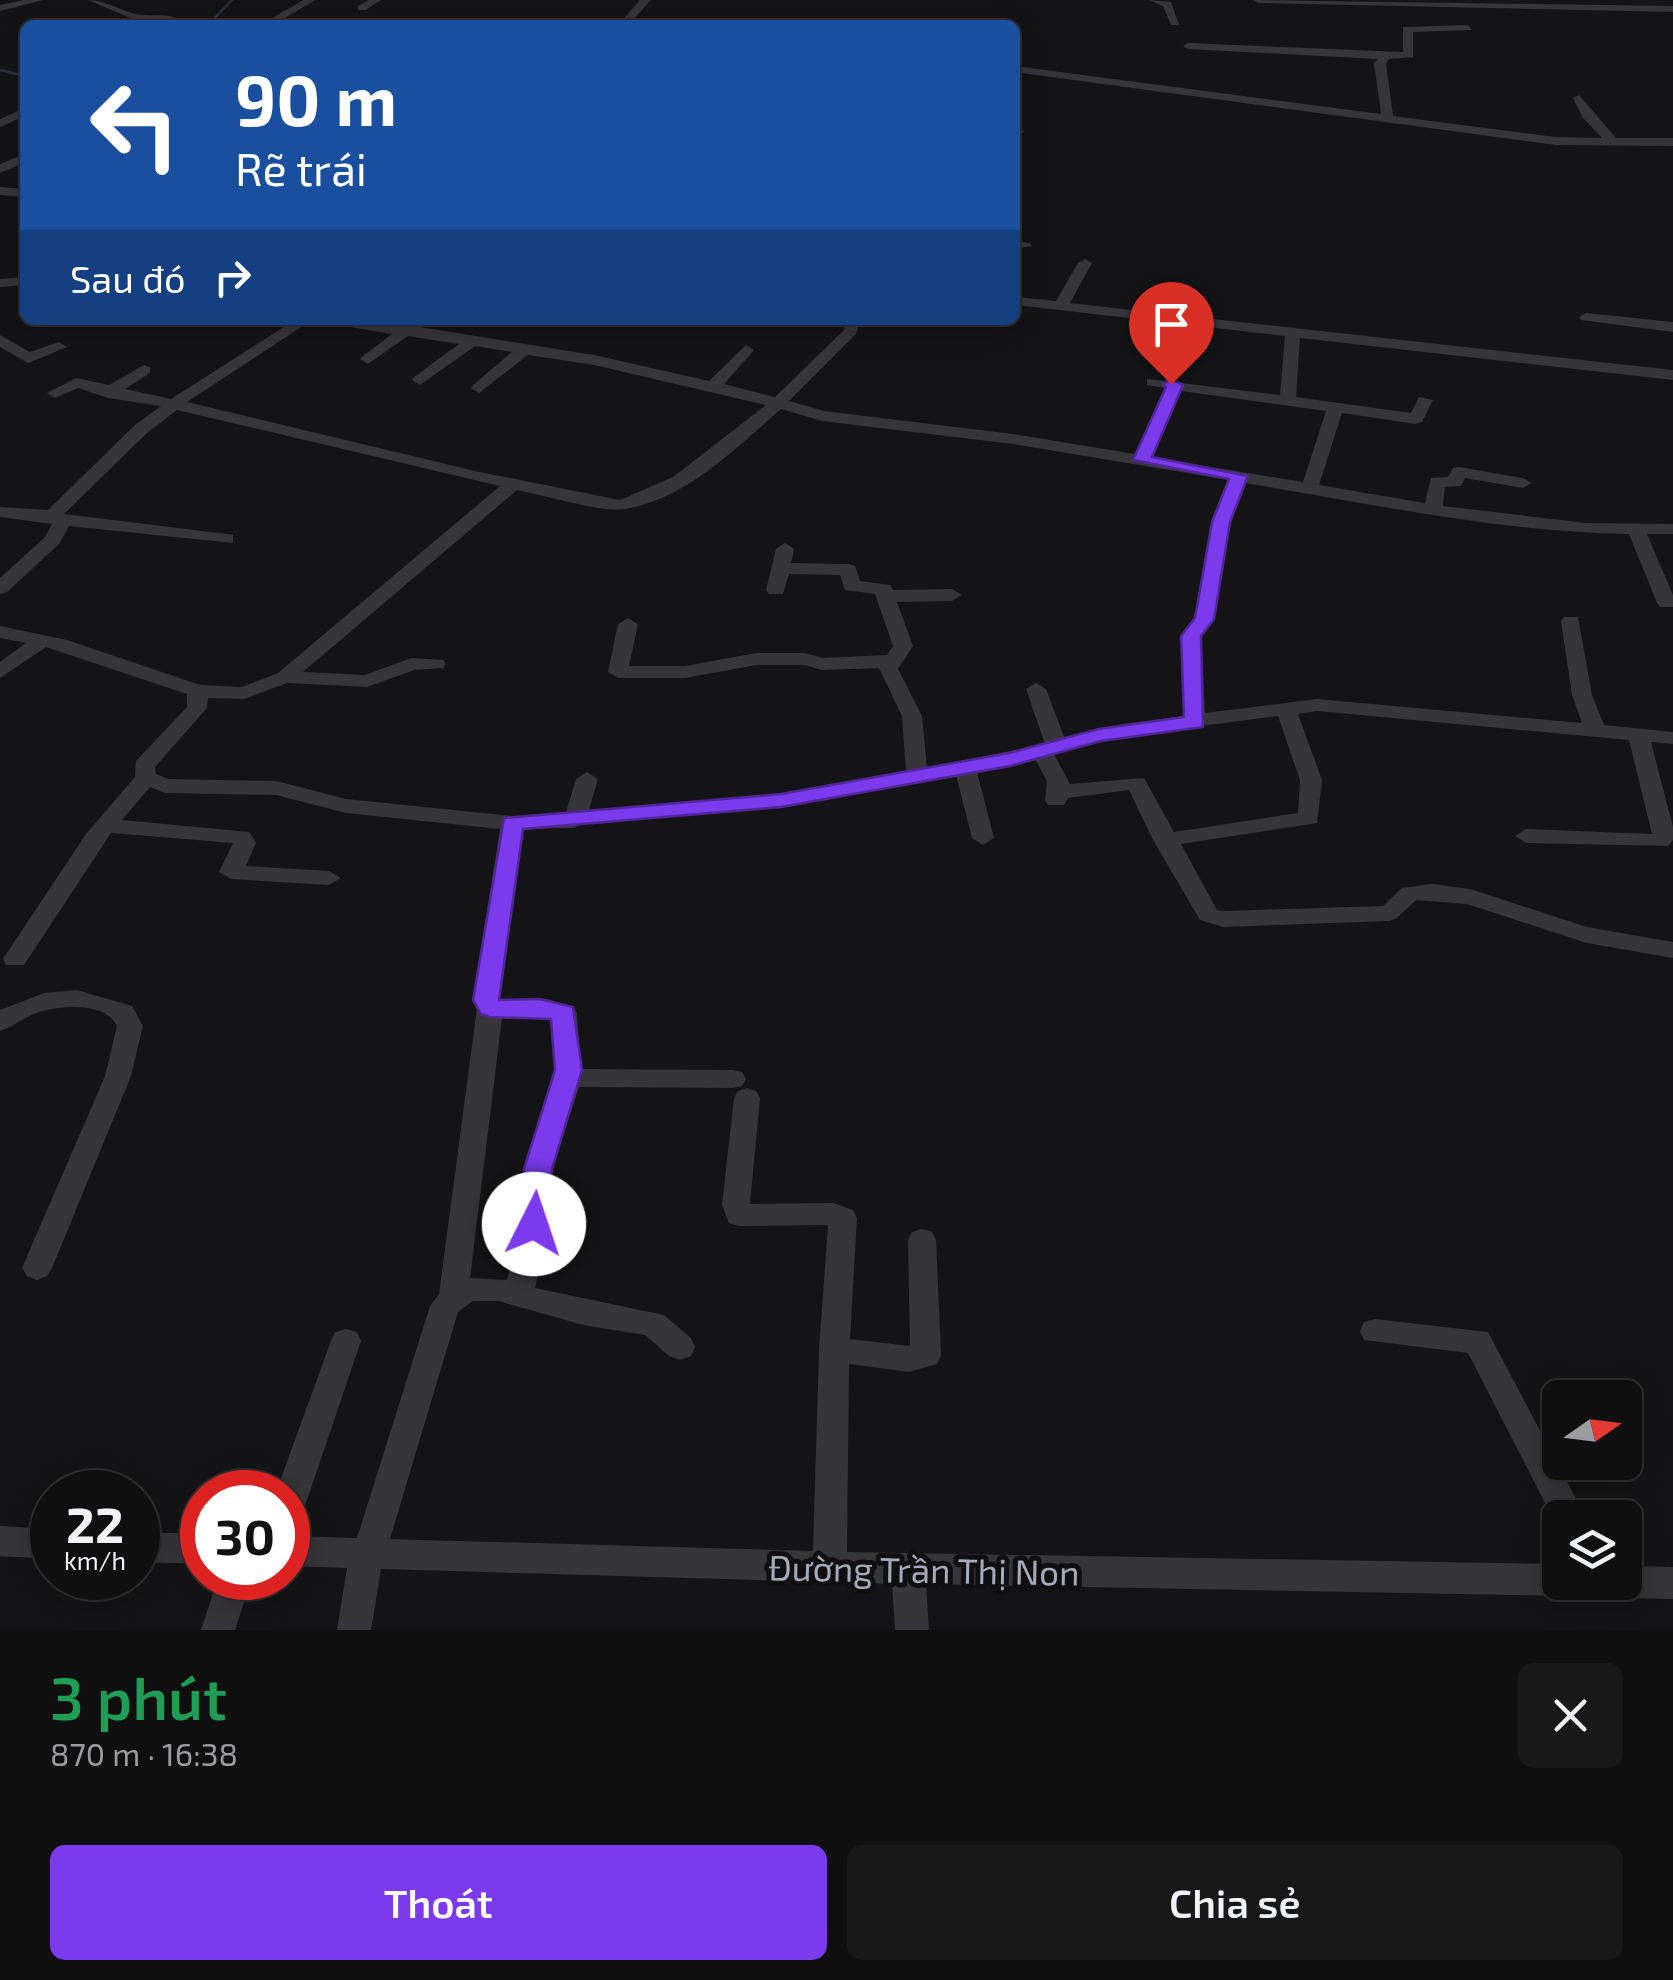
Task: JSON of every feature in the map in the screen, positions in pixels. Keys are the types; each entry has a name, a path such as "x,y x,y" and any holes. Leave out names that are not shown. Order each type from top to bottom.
{"street":[{"path":"0,8 38,0"},
{"path":"93,0 137,18 156,15 171,20"},
{"path":"275,20 310,0"},
{"path":"362,8 376,0"},
{"path":"628,20 646,0"},
{"path":"1154,0 1167,4 1175,23"},
{"path":"1258,0 1673,9"},
{"path":"1572,0 1586,6"},
{"path":"1188,46 1409,55 1407,29 1468,28 1407,3"},
{"path":"1622,22 1657,20 1646,10"},
{"path":"1386,56 1380,66 1388,119"},
{"path":"1020,70 1556,142 1673,142"},
{"path":"1579,98 1587,115 1613,142"},
{"path":"1471,130 1507,128 1505,122 1521,120"},
{"path":"1061,306 1086,263"},
{"path":"1020,302 1673,375"},
{"path":"1586,317 1673,327"},
{"path":"56,517 141,429 297,325"},
{"path":"347,325 407,330 594,360 822,416 1014,439 1310,486 1433,511 1536,524 1673,530"},
{"path":"55,394 76,383 621,505 644,501 678,482 779,404 851,332 852,325"},
{"path":"368,359 407,330"},
{"path":"1288,398 1293,331"},
{"path":"0,340 28,358 59,347"},
{"path":"420,380 473,341"},
{"path":"712,387 746,350"},
{"path":"479,388 523,351"},
{"path":"108,393 144,370"},
{"path":"1154,382 1336,406 1370,404 1416,419 1424,400"},
{"path":"1142,460 1175,385"},
{"path":"1310,486 1336,406"},
{"path":"1433,511 1437,482 1455,482 1459,472 1523,483"},
{"path":"1195,722 1190,636 1204,619 1221,522 1239,476"},
{"path":"0,632 42,640 198,691 244,693 285,676 516,483"},
{"path":"0,512 227,539"},
{"path":"0,588 53,540 60,531 56,517"},
{"path":"1636,530 1667,604"},
{"path":"776,590 783,559 848,570 852,586 883,589 889,596 903,646 892,661 890,676 912,716 917,775"},
{"path":"889,596 952,595"},
{"path":"1572,621 1582,695 1596,732"},
{"path":"628,624 618,672 684,672 757,660 805,659 822,664 892,661"},
{"path":"0,672 42,640"},
{"path":"285,676 367,682 412,664 436,664"},
{"path":"1036,689 1058,796 1136,783 1208,914 1222,918 1390,913 1410,893 1450,892 1496,901 1527,917 1585,935 1673,950"},
{"path":"16,959 105,826 146,778 144,766 197,708 201,698 198,691"},
{"path":"146,778 165,786 276,788 346,806 512,823 574,821 781,800 965,767 1123,730 1286,708 1360,706 1445,719 1673,738"},
{"path":"1164,840 1309,818 1313,814 1311,780 1286,708"},
{"path":"1526,836 1660,841 1664,836 1638,736"},
{"path":"965,767 983,838"},
{"path":"574,821 586,780"},
{"path":"354,1630 368,1554 440,1318 453,1297 490,1008 486,1000 498,896 512,823"},
{"path":"105,826 242,837 246,843 231,872 329,878"},
{"path":"0,1022 36,1004 94,1000 123,1012 130,1026 118,1076 37,1268"},
{"path":"490,1008 540,1008 564,1013 568,1078 538,1169 534,1224 518,1295"},
{"path":"568,1078 740,1088 739,1216 833,1214 844,1218 834,1350 830,1568"},
{"path":"834,1350 909,1359 926,1355 922,1240"},
{"path":"453,1297 475,1288 583,1313 653,1324 680,1347"},
{"path":"1375,1331 1477,1341 1561,1500"},
{"path":"301,1470 346,1341"},
{"path":"0,1541 30,1543"},
{"name":"Đường Trần Thị Non","path":"310,1552 830,1568 1542,1580"},
{"path":"908,1568 912,1630"},
{"path":"1642,1582 1673,1583"},
{"path":"218,1630 228,1600"}],"waterway":[{"path":"213,20 232,0"},
{"path":"0,70 20,75"}],"route":[{"path":"534,1224 538,1169 568,1082 562,1040 566,1017 558,1009 490,1008 486,1000 498,896 512,823 566,822 781,800 1010,759 1099,735 1195,722 1190,636 1204,619 1221,522 1239,476 1142,460 1175,385 1171,384"}]}
